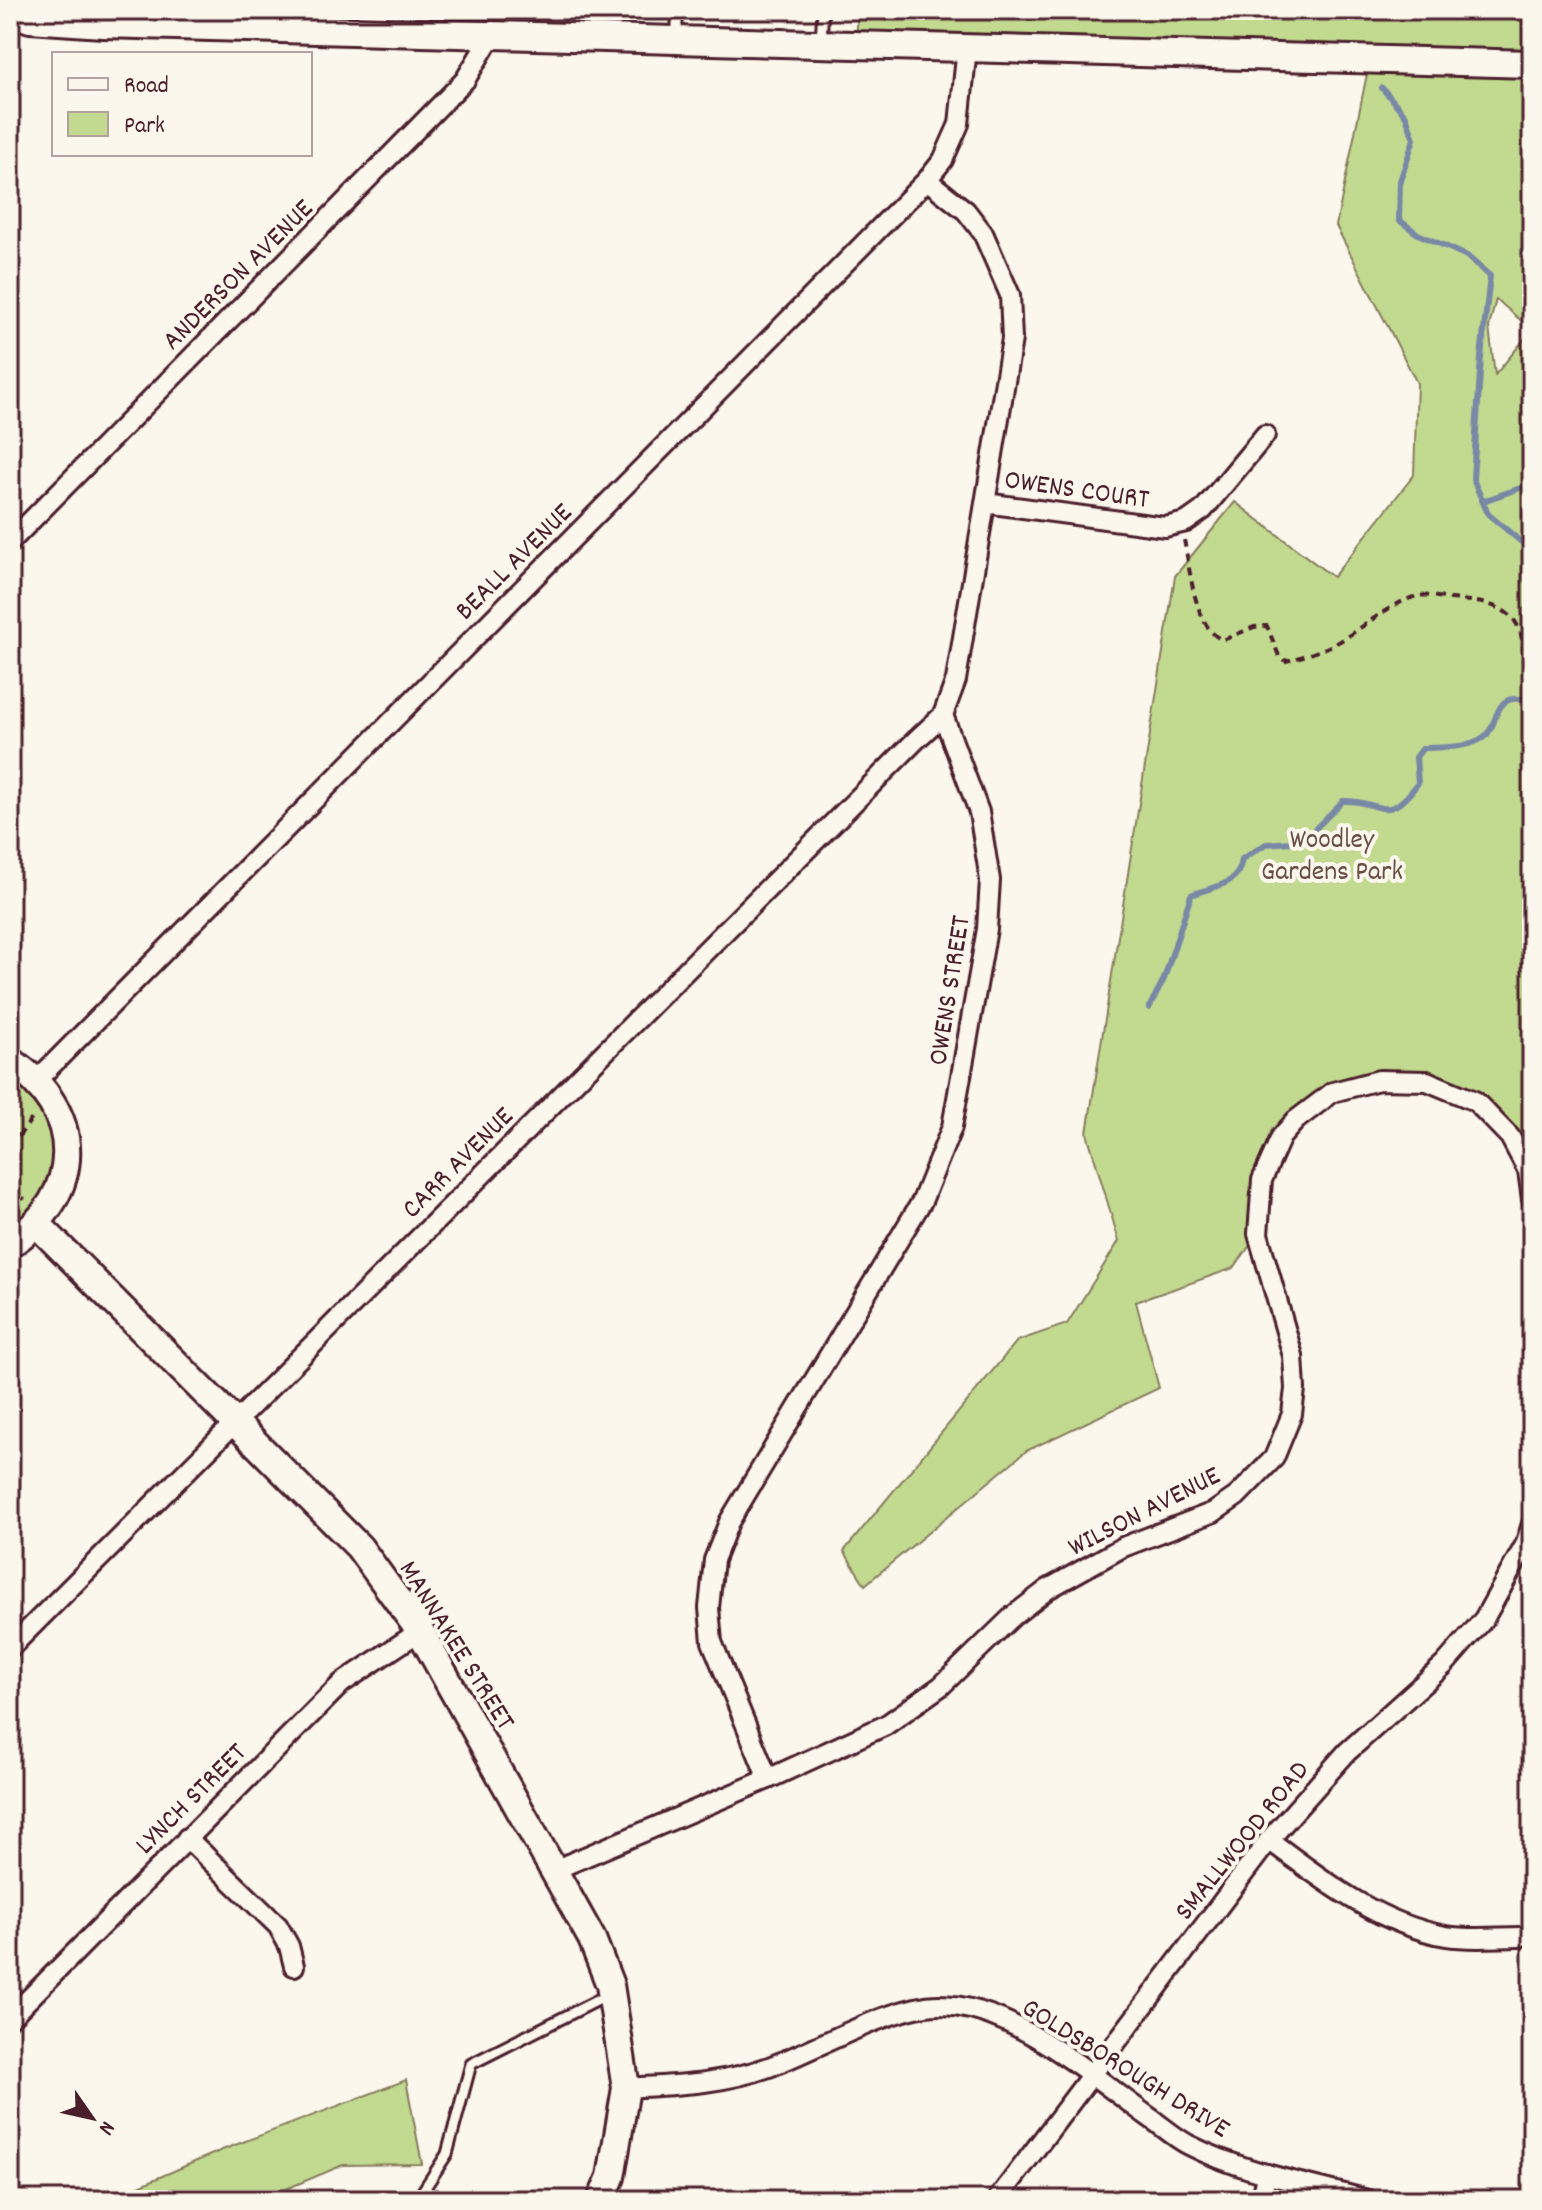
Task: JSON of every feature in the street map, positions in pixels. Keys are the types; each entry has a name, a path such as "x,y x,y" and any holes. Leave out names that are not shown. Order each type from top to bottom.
{"street":[{"path":"10,12 30,19 103,24 1532,64"},
{"name":"ANDERSON AVENUE","path":"10,542 465,80 492,35"},
{"name":"BEALL AVENUE","path":"37,1080 927,180 943,160 959,124 967,47"},
{"path":"927,180 966,211 983,233 1010,295 1012,339 956,680 943,715"},
{"name":"OWENS COURT","path":"985,503 1165,527 1180,523 1203,510 1265,435"},
{"name":"CARR AVENUE","path":"10,1648 943,715"},
{"name":"OWENS STREET","path":"768,1779 712,1642 709,1608 714,1560 729,1522 922,1201 952,1127 987,929 990,880 979,812 943,715"},
{"path":"10,1061 37,1080 55,1105 65,1136 65,1168 56,1198 37,1224 10,1244"},
{"name":"WILSON AVENUE","path":"554,1870 886,1725 941,1686 1013,1616 1048,1589 1123,1547 1214,1512 1237,1496 1274,1458 1292,1414 1295,1389 1293,1356 1258,1234 1262,1180 1281,1137 1296,1120 1333,1092 1379,1080 1427,1081 1475,1101 1510,1137 1528,1171 1532,1199"},
{"name":"MANNAKEE STREET","path":"37,1224 359,1547 420,1631 592,1939 611,1993 626,2088 611,2177 601,2200"},
{"name":"SMALLWOOD ROAD","path":"997,2200 1269,1840 1347,1752 1444,1665 1484,1619 1525,1545 1532,1524"},
{"name":"LYNCH STREET","path":"10,2018 342,1683 420,1631"},
{"path":"187,1838 278,1926 289,1946 294,1966"},
{"path":"1269,1840 1346,1897 1399,1923 1448,1936 1520,1937"},
{"name":"GOLDSBOROUGH DRIVE","path":"626,2088 709,2083 768,2067 904,2011 938,2005 971,2009 1009,2021 1186,2144 1232,2164 1368,2200"},
{"path":"1260,2200 1267,2174"}],"lane":[{"path":"677,10 677,38"},
{"path":"821,43 823,10"},
{"path":"417,2200 447,2154 471,2064 611,1993"}],"path":[{"path":"1180,523 1198,610 1215,637 1223,640 1254,627 1267,626 1279,656 1286,661 1329,647 1417,595 1460,599 1496,607 1512,616 1523,632 1523,661 1532,669"},
{"path":"10,1148 38,1111"}],"green space":[{"name":"Woodley Gardens Park","path":"858,10 1532,10 1532,330 1532,1199 1528,1171 1475,1101 1427,1081 1333,1092 1281,1137 1258,1234 1234,1268 1136,1302 1159,1388 1026,1451 865,1585 844,1551 1017,1341 1067,1324 1119,1241 1087,1133 1175,576 1235,502 1333,577 1414,475 1417,383 1336,226 1370,59 856,44","holes":["1496,299 1532,330 1495,375 1489,327"]},
{"path":"10,1079 28,1091 47,1116 56,1153 44,1198 10,1230"},
{"path":"406,2080 422,2164 343,2165 260,2200 107,2200 222,2150"}],"waterway":[{"path":"1382,88 1406,116 1414,139 1400,181 1399,220 1418,234 1467,256 1490,276 1473,479 1488,514 1532,551"},
{"path":"1483,501 1532,484"},
{"path":"1149,1008 1164,979 1191,895 1230,880 1236,875 1242,859 1266,844 1303,841 1343,801 1382,808 1398,805 1418,783 1416,757 1423,748 1455,747 1477,741 1488,733 1507,701 1532,700"}]}
